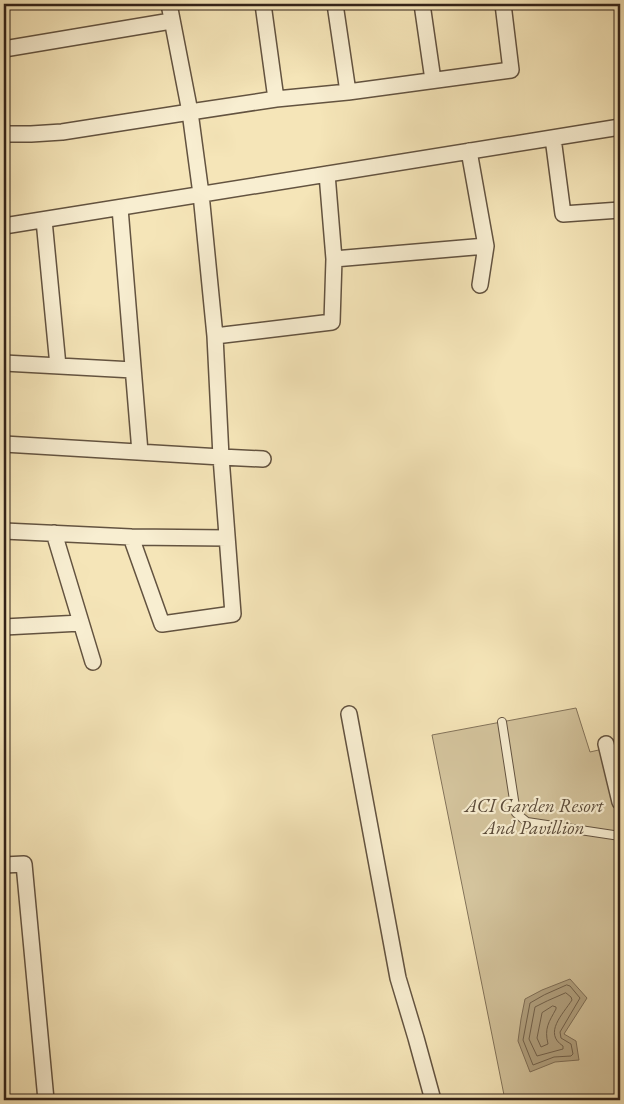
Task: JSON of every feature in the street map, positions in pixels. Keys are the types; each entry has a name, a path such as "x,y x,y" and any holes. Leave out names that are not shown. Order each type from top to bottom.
{"street":[{"path":"131,537 162,624 233,614 221,457 215,336 201,194 190,112 169,4"},
{"path":"263,4 276,99"},
{"path":"335,4 348,92"},
{"path":"422,4 433,80"},
{"path":"4,134 62,132 276,99 348,92 512,70 503,4"},
{"path":"4,49 172,21"},
{"path":"4,226 620,127"},
{"path":"553,138 563,214 620,210"},
{"path":"469,151 486,246 480,285"},
{"path":"215,336 332,322 334,259 327,174"},
{"path":"120,208 140,452"},
{"path":"44,220 58,366"},
{"path":"334,259 486,246"},
{"path":"4,363 133,370"},
{"path":"4,444 263,459"},
{"path":"4,531 131,537 227,538"},
{"path":"54,533 93,662"},
{"path":"4,627 81,623"},
{"path":"349,714 398,978 433,1100"},
{"path":"606,744 620,802"},
{"path":"4,865 24,864 46,1100"}],"lane":[{"path":"502,722 516,813 526,822 620,836"}],"green space":[{"name":"ACI Garden Resort And Pavillion","path":"576,708 590,752 620,745 620,1100 505,1100 432,735"}],"water":[{"path":"570,979 587,998 564,1034 576,1041 579,1060 555,1062 530,1072 518,1041 525,999"}]}
